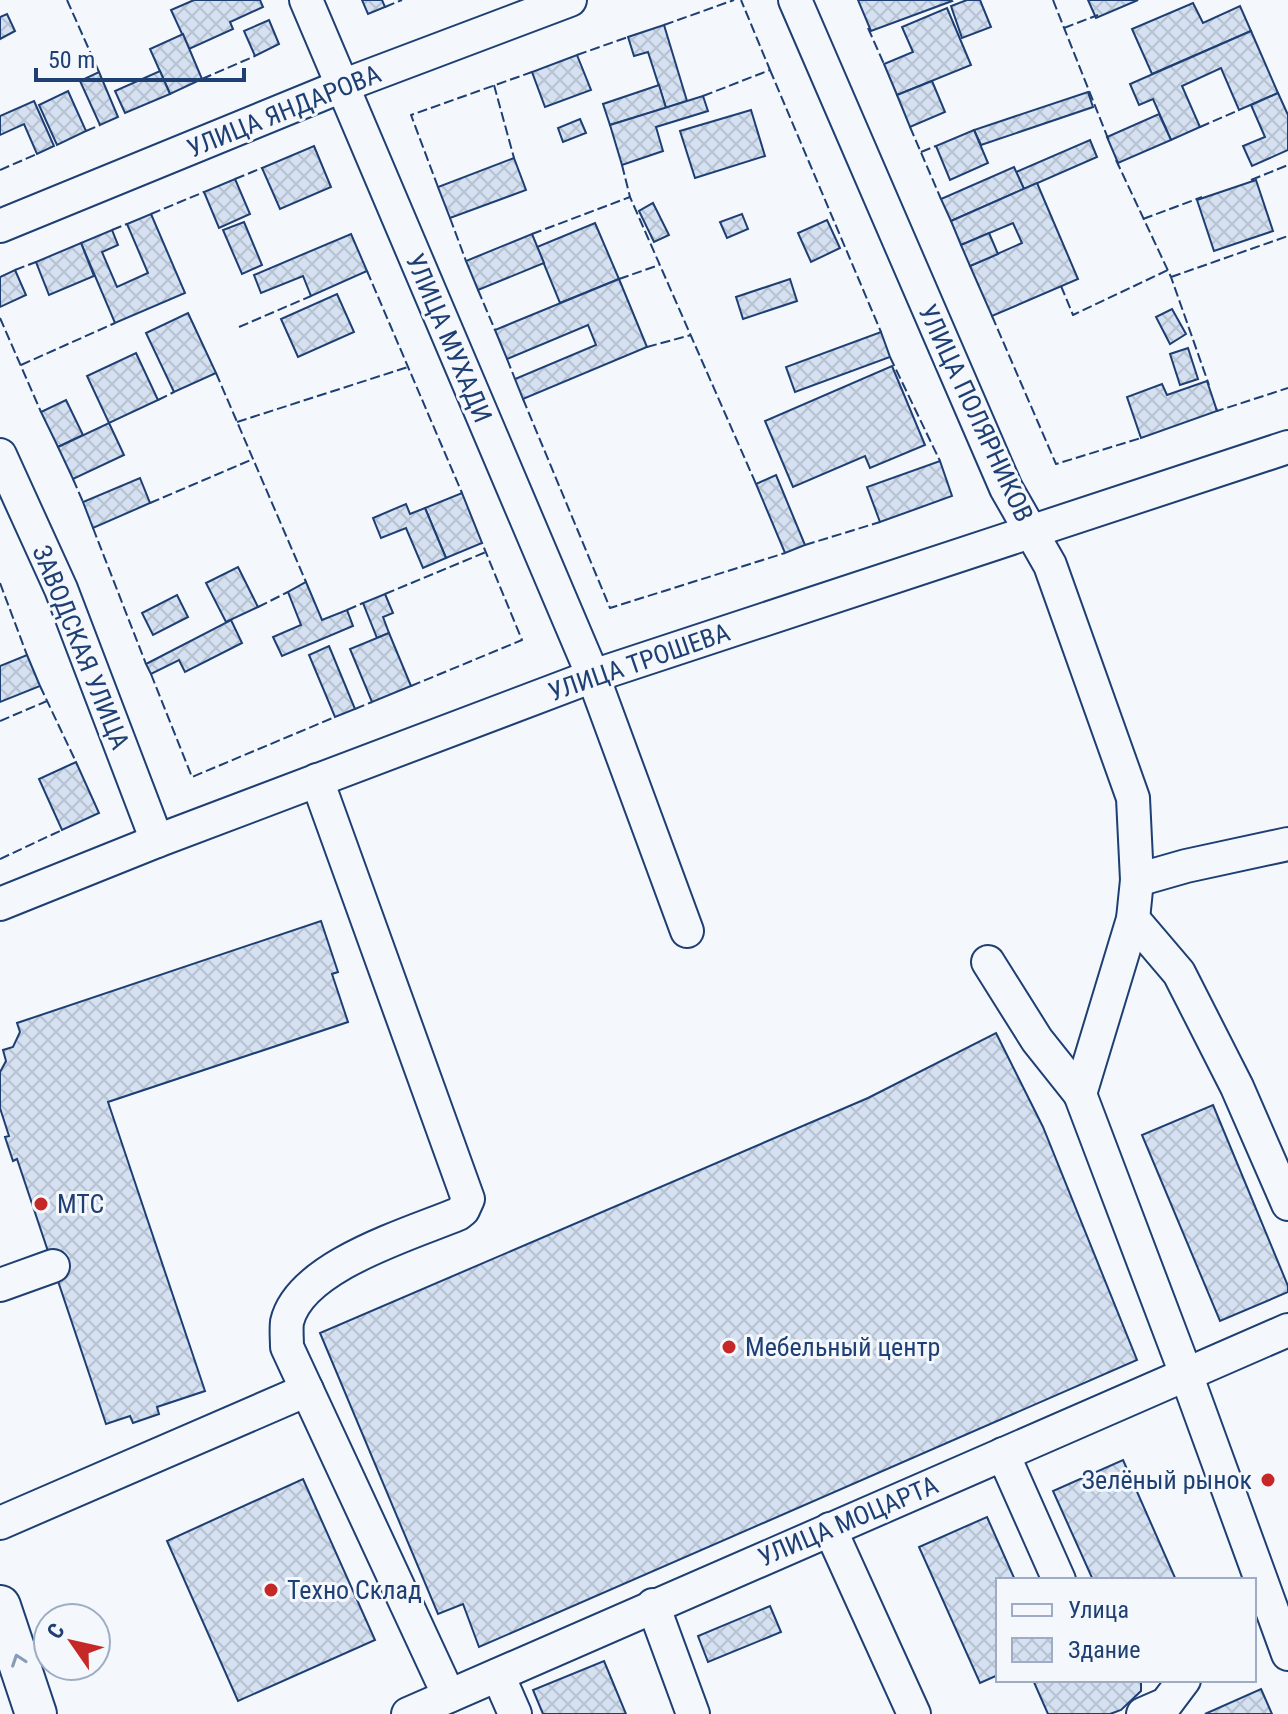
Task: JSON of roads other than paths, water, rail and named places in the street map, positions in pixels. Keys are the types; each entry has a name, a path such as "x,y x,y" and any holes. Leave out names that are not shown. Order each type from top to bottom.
{"main road":[{"path":"0,1606 36,1714"}],"street":[{"name":"УЛИЦА МУХАДИ","path":"306,0 593,676 687,931"},
{"name":"УЛИЦА ЯНДАРОВА","path":"0,226 342,86 570,0"},
{"name":"УЛИЦА ПОЛЯРНИКОВ","path":"795,0 1006,488 1050,565 1133,798 1137,880 1133,919 1080,1094"},
{"name":"УЛИЦА ТРОШЕВА","path":"0,904 157,841 593,676 1288,447"},
{"name":"ЗАВОДСКАЯ УЛИЦА","path":"0,455 61,589 157,841"},
{"path":"317,780 468,1199 458,1214 342,1262 317,1279 297,1301 287,1322 287,1347 449,1696"},
{"path":"1137,880 1288,844"},
{"path":"1133,919 1179,973 1237,1087 1288,1204"},
{"path":"988,962 1037,1040 1080,1094 1186,1374 1253,1578"},
{"path":"0,1285 53,1266"},
{"name":"УЛИЦА МОЦАРТА","path":"408,1714 1288,1330"},
{"path":"0,1523 307,1390"},
{"path":"1003,1454 1058,1578"},
{"path":"830,1529 914,1714"},
{"path":"653,1605 693,1714"},
{"path":"1262,1607 1288,1654"},
{"path":"498,1675 515,1714"},
{"path":"1143,1714 1166,1704 1182,1682"}],"place":[{"name":"МТС","path":"41,1204"},
{"name":"Мебельный центр","path":"729,1347"},
{"name":"Зелёный рынок","path":"1268,1480"},
{"name":"Техно Склад","path":"271,1590"}]}
